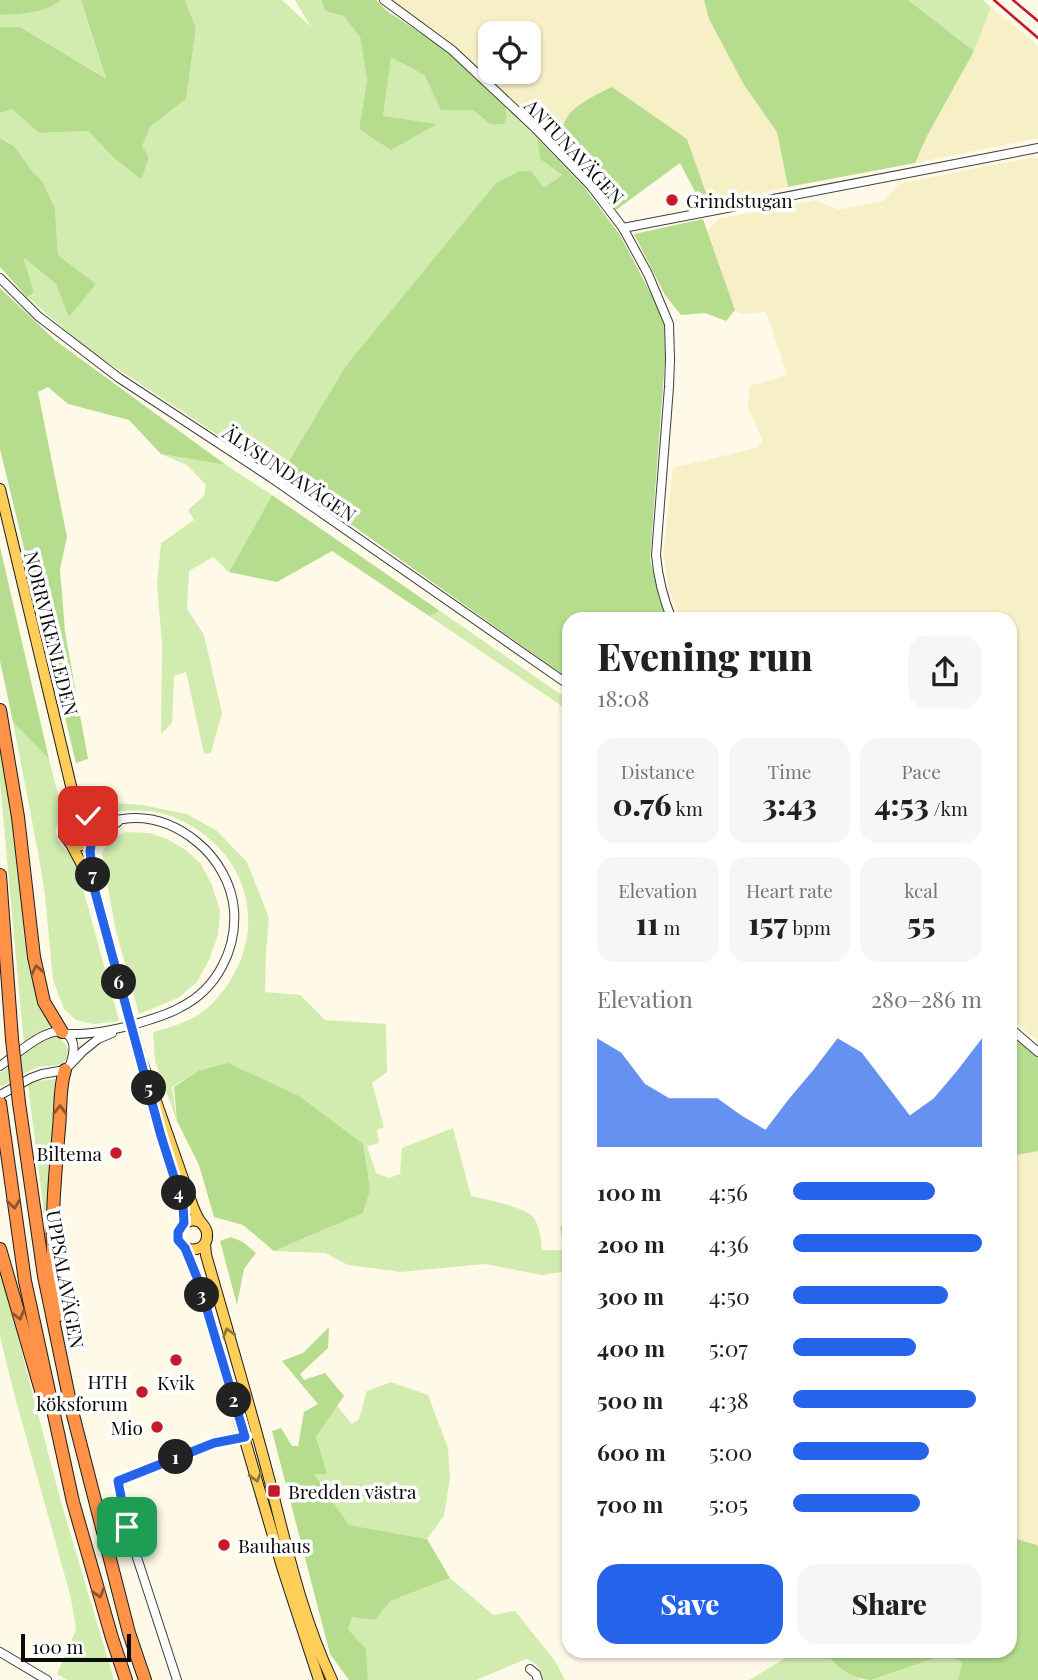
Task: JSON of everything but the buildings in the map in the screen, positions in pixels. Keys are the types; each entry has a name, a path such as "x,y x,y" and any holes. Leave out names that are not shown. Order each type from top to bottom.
{"highway":[{"path":"0,710 18,817 34,957 44,1002 65,1033"},
{"name":"UPPSALAVÄGEN","path":"0,875 19,1103 44,1276 71,1407 129,1633 145,1680"},
{"path":"68,1067 60,1094 53,1206 54,1276 104,1535"},
{"name":"UPPSALAVÄGEN","path":"1,1107 25,1281 73,1502 126,1680"},
{"path":"0,1249 73,1502"}],"main road":[{"name":"NORRVIKENLEDEN","path":"0,489 71,786 71,811 68,819"},
{"name":"NORRVIKENLEDEN","path":"71,786 87,816"},
{"path":"94,888 63,830 72,815 87,816 96,831 90,851 94,888 161,1136 183,1205 184,1223"},
{"path":"71,844 82,846 93,839"},
{"path":"141,1059 200,1223 207,1232 207,1257 293,1568 312,1631 332,1680"},
{"path":"200,1223 193,1220 184,1223 177,1236 198,1280 283,1570 319,1680"},
{"path":"185,1248 195,1250 205,1244"}],"street":[{"name":"ANTUNAVÄGEN","path":"384,0 452,50 561,154 591,186 623,228 648,274 669,324 670,373 656,555 657,571 669,612"},
{"path":"623,228 1038,148"},
{"name":"ÄLVSUNDAVÄGEN","path":"0,278 38,316 119,378 291,491 562,680"},
{"path":"0,1066 51,1032 98,1033 182,1007 203,991 221,971 230,948 235,925 233,901 226,878 214,858 199,843 167,823 146,818 124,818 103,823 87,816"},
{"path":"93,839 124,818"},
{"path":"0,1096 30,1078 68,1067 83,1051 121,1028"},
{"path":"65,1033 72,1041 74,1052 68,1067"},
{"path":"1017,1034 1038,1052"},
{"path":"177,1680 127,1527 118,1481 214,1443 257,1435"},
{"path":"0,1652 45,1679"},
{"path":"530,1669 538,1680"}],"shaded area":[{"path":"391,0 704,0 709,19 744,85 777,132 788,187 710,204 687,139 563,123 559,144 495,84 541,84 541,21 478,21 478,69 458,50"},
{"path":"991,7 1038,48 1038,138 915,163 974,51"},
{"path":"1034,157 1038,159 1038,1041 1017,1024 1017,612 677,612 669,589 663,554 673,468 756,448 763,441 748,407 750,386 787,375 766,312 740,314 735,310 708,231 718,219 816,200 838,210 883,201 902,183"},
{"path":"1038,1151 1038,1547 1017,1539 1017,1155"}],"green space":[{"path":"0,0 61,0 40,11 0,15"},
{"path":"61,0 81,0 106,80 20,27 0,27 0,15 40,11"},
{"path":"81,0 185,0 196,28 186,99 151,126 142,146 149,158 141,179 113,157 88,131 39,133 12,109 0,113 0,27 20,27 106,79"},
{"path":"185,0 282,0 311,27 295,0 321,0 325,11 344,16 360,36 367,80 359,129 435,124 382,116 390,56 424,75 441,110 473,110 490,124 503,124 507,116 505,106 537,138 540,159 562,175 345,367 280,476 86,348 27,297 34,291 22,256 56,284 69,316 96,284 58,255 55,208 43,182 14,146 0,138 0,113 12,109 39,133 88,131 113,157 142,146 151,126 186,99 196,28"},
{"path":"321,0 376,0 387,11 446,50 478,80 478,84 482,84 505,106 507,116 504,124 490,124 473,110 441,110 424,75 391,57 383,116 437,124 391,150 359,129 367,80 360,37 344,16 325,11"},
{"path":"704,0 908,0 974,51 915,163 788,187 777,132 744,85 709,19"},
{"path":"908,0 983,0 991,7 974,51"},
{"path":"612,87 687,139 710,204 702,205 680,163 616,210 559,144 564,122 576,107"},
{"path":"0,138 14,146 43,182 55,208 58,255 96,284 69,317 56,284 23,257 34,292 27,297 0,267"},
{"path":"537,138 584,187 620,235 664,324 665,360 650,559 664,612 562,612 562,674 280,476 345,367 496,183 519,171 531,171 544,188 562,175 540,159"},
{"path":"703,219 735,310 726,321 705,313 681,315 665,295 634,234"},
{"path":"0,288 56,341 226,465 161,454 129,420 68,404 48,387 38,392 67,537 60,569 65,632 88,759 76,763 0,449"},
{"path":"161,454 226,465 272,495 229,572 213,557 189,571 187,609 204,635 222,713 211,753 204,754 186,672 174,676 172,723 161,734 162,642 157,585 161,543 194,520 188,510 204,496 206,485 187,465"},
{"path":"272,495 440,611 429,616 332,551 277,582 229,572"},
{"path":"0,547 49,759 13,722 0,661"},
{"path":"440,611 562,695 562,706 429,616"},
{"path":"13,722 49,759 62,810 55,832 61,846 75,859 119,1021 94,1024 76,1020 64,1009 53,980 45,895"},
{"path":"0,738 13,814 29,960 53,1025 38,1032 24,1045 0,782"},
{"path":"89,796 98,797 100,802 142,805 187,814 217,831 247,862 269,918 265,992 300,995 325,1020 386,1024 387,1072 372,1083 384,1127 377,1130 379,1143 367,1146 376,1173 389,1178 400,1174 402,1148 453,1128 471,1196 514,1207 534,1218 542,1250 562,1250 562,1272 542,1275 485,1264 401,1272 348,1265 325,1253 274,1251 363,1213 198,1071 172,1087 177,1121 155,1061 153,1032 178,1025 206,1009 222,993 242,956 248,930 247,905 241,881 229,860 212,841 190,825 155,812 104,812"},
{"path":"126,832 150,833 186,850 201,864 212,885 220,911 218,935 197,982 178,998 139,1014 115,927 102,853 110,839"},
{"path":"55,1036 66,1045 68,1054 63,1063 36,1068 0,1087 0,1073 40,1041"},
{"path":"1017,1041 1038,1058 1038,1151 1017,1155"},
{"path":"228,1063 299,1096 363,1144 370,1189 363,1213 274,1251 243,1225 214,1217 199,1165 177,1121 174,1087 198,1071"},
{"path":"55,1079 47,1236 28,1085"},
{"path":"231,1237 243,1242 256,1253 244,1269 237,1305 220,1241"},
{"path":"0,1269 61,1502 114,1680 67,1680 57,1674 76,1630 71,1598 0,1336"},
{"path":"329,1327 328,1348 300,1374 304,1380 325,1373 344,1396 316,1437 327,1474 314,1474 349,1525 427,1539 450,1578 390,1601 375,1620 352,1617 348,1629 366,1649 368,1680 349,1680 330,1654 272,1431 281,1428 292,1446 298,1446 304,1412 318,1404 282,1361 303,1353"},
{"path":"391,1382 428,1395 448,1448 450,1478 444,1516 427,1539 349,1525 313,1473 326,1474 316,1437 337,1406 352,1424 359,1419 367,1391"},
{"path":"1017,1539 1037,1545 1038,1680 958,1680 962,1662 954,1658 1017,1658"},
{"path":"450,1578 493,1615 515,1611 555,1661 565,1680 544,1680 536,1665 526,1659 476,1680 368,1680 366,1649 348,1629 352,1616 375,1620 389,1601"},
{"path":"785,1658 829,1658 861,1680 749,1680"},
{"path":"830,1658 935,1658 871,1680 858,1678"},
{"path":"935,1658 956,1658 962,1661 958,1680 871,1680"}],"railway":[{"path":"994,0 1038,38"},
{"path":"1013,0 1038,21"}],"place":[{"name":"Grindstugan","path":"672,200"},
{"name":"Biltema","path":"116,1153"},
{"name":"Kvik","path":"176,1360"},
{"name":"HTH köksforum","path":"142,1392"},
{"name":"Mio","path":"157,1427"},
{"name":"Bredden västra","path":"274,1491"},
{"name":"Bauhaus","path":"224,1545"}],"route":[{"path":"88,816 95,824 96,831 90,851 94,888 161,1136 183,1205 184,1223 179,1228 178,1240 185,1248 198,1280 245,1437 214,1443 118,1481 127,1527"}]}
